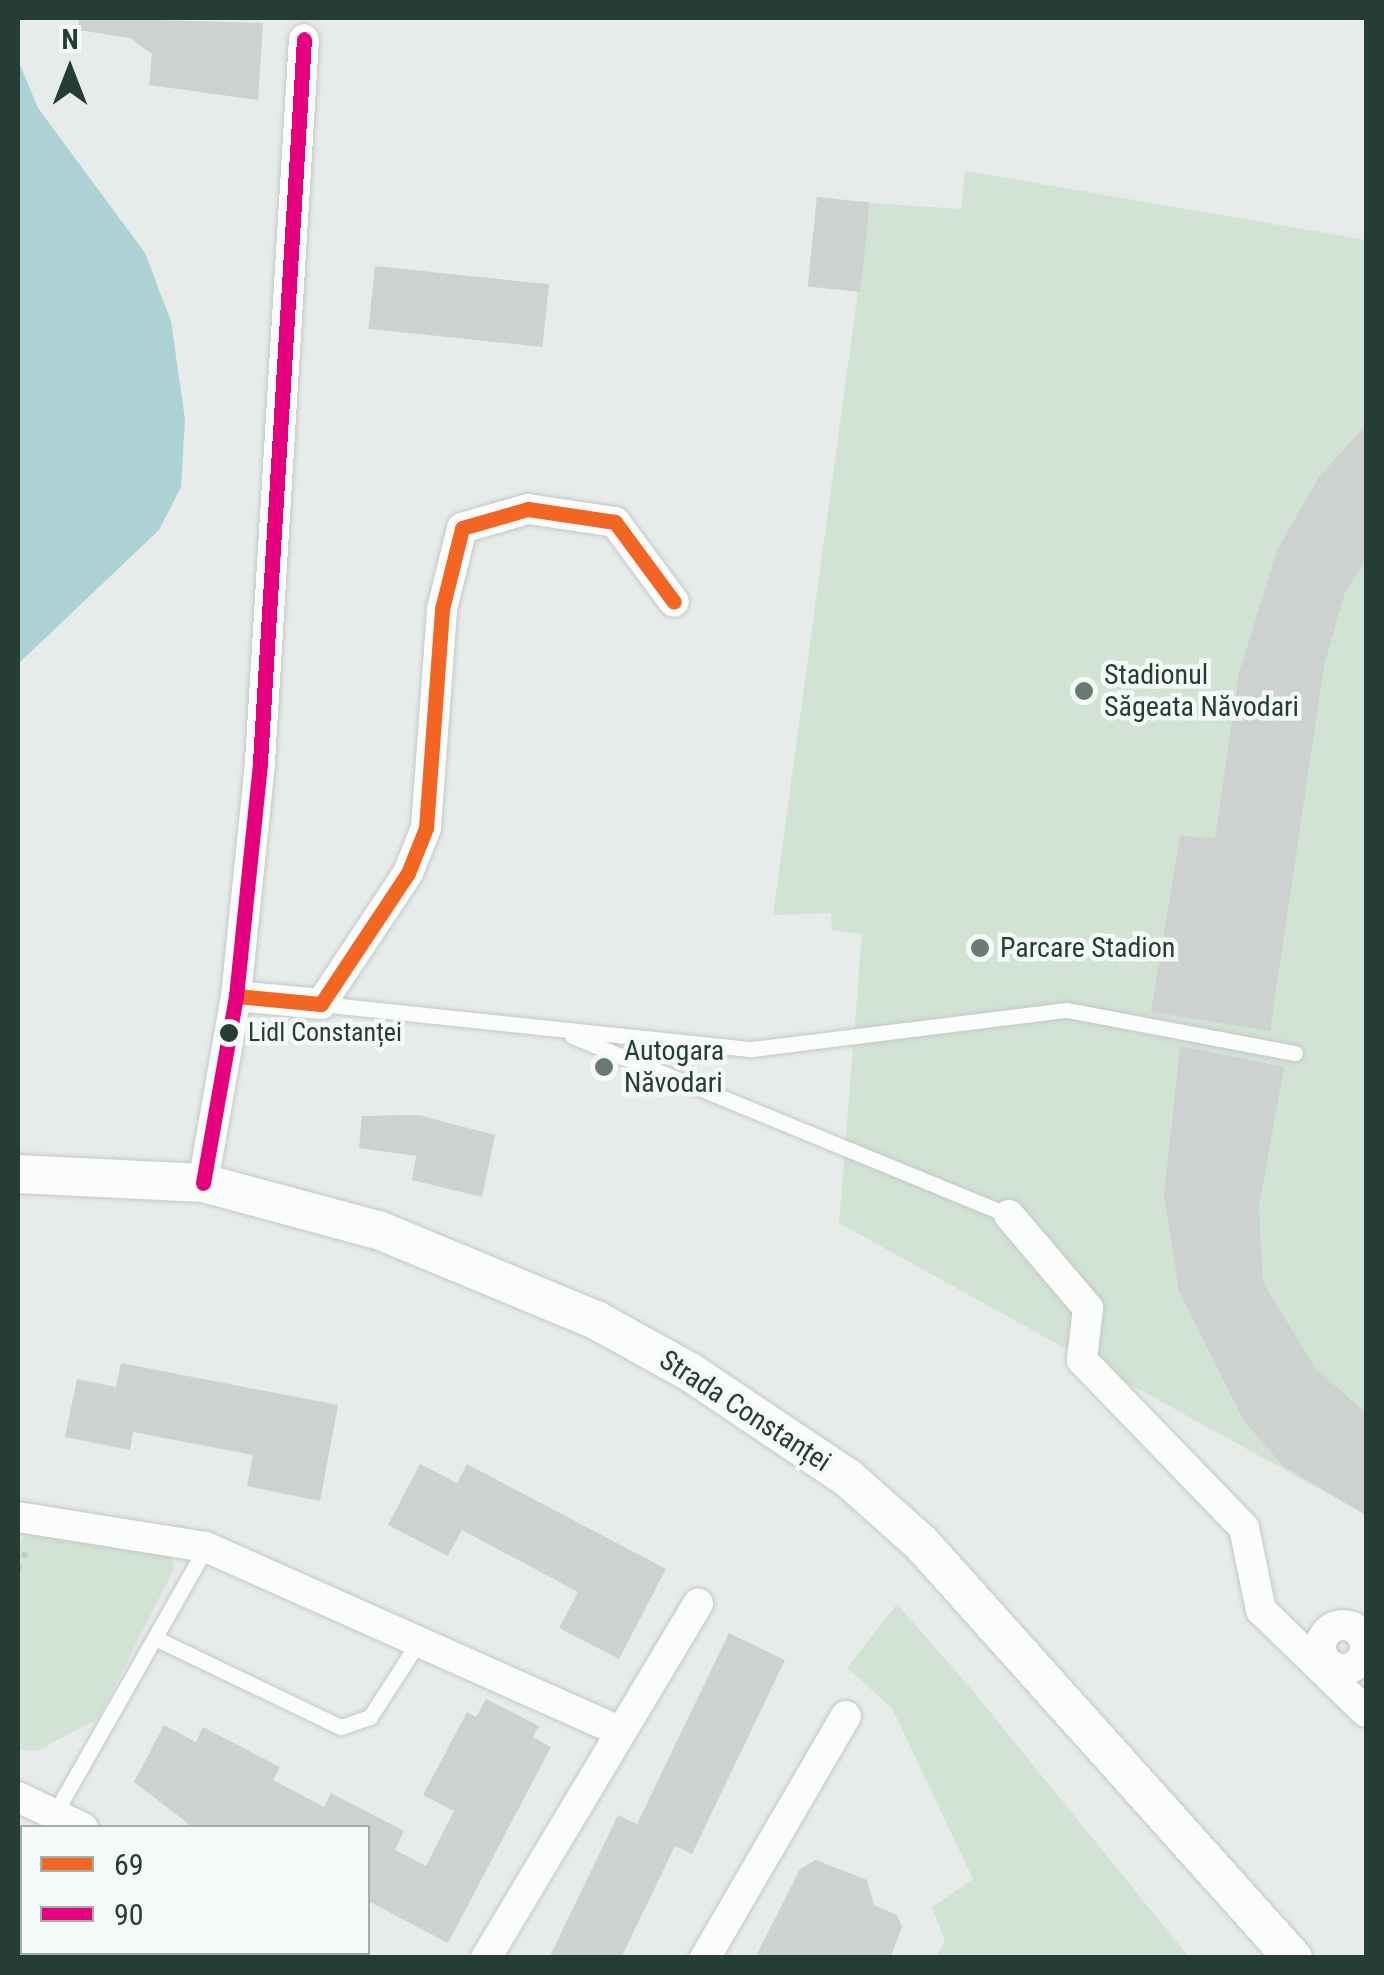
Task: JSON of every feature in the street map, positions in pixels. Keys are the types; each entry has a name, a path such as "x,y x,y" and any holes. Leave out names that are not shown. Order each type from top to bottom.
{"street":[{"path":"203,1183 236,996 260,762 304,39"},
{"path":"236,996 321,1004 408,873 426,828 442,609 462,528 528,509 615,522 674,602"},
{"name":"Strada Constanței","path":"18,1174 203,1183 381,1231 579,1313 690,1372 848,1478 984,1606 1293,1958"},
{"path":"1009,1215 1088,1308 1082,1360 1244,1528 1261,1610 1366,1712"},
{"path":"18,1517 206,1547 421,1638 620,1730"},
{"path":"486,1958 698,1604"},
{"path":"1360,1630 1322,1640 1337,1668 1366,1684"},
{"path":"705,1958 846,1716"},
{"path":"18,1798 77,1825"}],"lane":[{"path":"321,1004 752,1049 1066,1010 1295,1053"},
{"path":"554,1029 1009,1215"},
{"path":"55,1813 206,1547"},
{"path":"157,1639 341,1727 381,1705 421,1638"}],"green space":[{"name":"Stadionul Săgeata Năvodari","path":"965,171 1366,240 1366,1515 839,1223 862,934 832,930 831,913 773,915 870,203 961,209"},
{"path":"28,1528 170,1555 175,1567 98,1719 37,1751 18,1749 18,1547"},
{"path":"897,1604 973,1691 1189,1957 936,1957 945,1941 932,1907 973,1879 892,1708 847,1668"}],"water":[{"path":"18,60 38,108 145,253 171,321 185,420 181,487 159,530 18,664"}],"building":[{"path":"79,18 263,23 258,100 149,85 152,54 130,38 78,30"},
{"path":"817,197 870,203 860,292 808,287"},
{"path":"375,266 549,284 542,347 368,329"},
{"path":"1366,425 1366,560 1345,592 1324,666 1270,1031 1151,1012 1180,836 1215,838 1239,673 1277,550 1319,477"},
{"path":"1180,1046 1284,1067 1259,1207 1263,1282 1315,1368 1366,1413 1366,1515 1283,1466 1244,1421 1179,1292 1164,1195"},
{"path":"418,1115 495,1135 482,1197 412,1180 416,1156 359,1148 362,1116"},
{"path":"121,1363 338,1405 320,1501 247,1486 253,1455 133,1432 130,1450 65,1437 77,1379 116,1387"},
{"path":"420,1464 457,1483 467,1464 666,1569 619,1659 559,1628 578,1592 462,1530 448,1556 388,1525"},
{"path":"729,1633 785,1660 692,1854 675,1846 621,1958 549,1958 618,1815 637,1824"},
{"path":"486,1699 539,1726 533,1737 551,1747 448,1943 370,1902 370,1825 190,1825 134,1782 164,1725 196,1742 203,1727 280,1767 273,1780 324,1807 331,1793 404,1831 395,1850 426,1866 454,1811 423,1795 467,1712 476,1717"},
{"path":"816,1860 867,1880 874,1905 897,1915 902,1927 890,1958 755,1958 800,1869"},
{"path":"20,1936 20,1955 287,1958 23,1958 18,1954"}],"transit line":[{"name":"90","path":"203,1183 236,996 260,762 304,39"},
{"name":"69","path":"236,996 321,1004 408,873 426,828 442,609 462,528 528,509 615,522 674,602"}],"place":[{"name":"Stadionul Săgeata Năvodari","path":"1084,691"},
{"name":"Parcare Stadion","path":"980,948"},
{"name":"Lidl Constanței","path":"229,1033"},
{"name":"Autogara Năvodari","path":"604,1067"}]}
